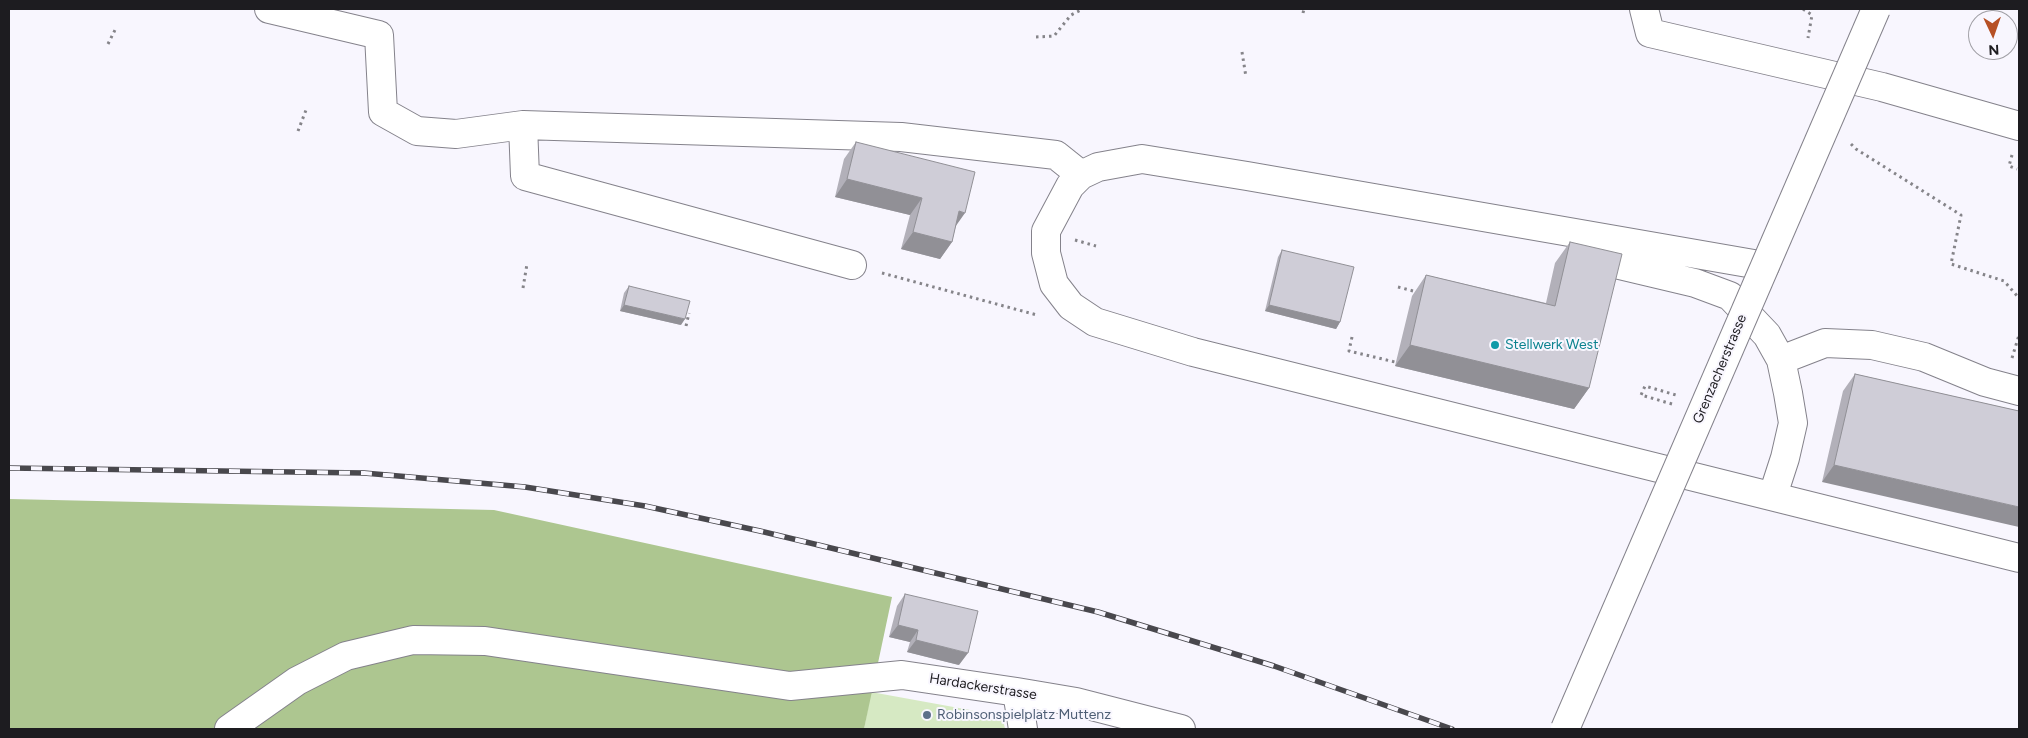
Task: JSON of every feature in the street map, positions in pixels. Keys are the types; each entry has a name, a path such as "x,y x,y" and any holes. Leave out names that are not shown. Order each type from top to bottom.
{"street":[{"path":"269,9 379,35 383,112 416,131 456,134 523,125 901,137 1056,155 1081,175"},
{"path":"1644,9 1650,33 1882,87 2016,139"},
{"name":"Grenzacherstrasse","path":"1565,729 1876,9"},
{"path":"523,125 525,176 852,265"},
{"path":"1765,266 1247,176 1142,160 1098,167 1081,175 1070,186 1046,231 1046,253 1054,284 1071,306 1095,322 1193,352 2019,558"},
{"path":"1598,260 1695,283 1730,296 1768,335 1781,360 1793,423 1785,458 1773,496"},
{"path":"1781,360 1825,343 1872,345 1924,357 1986,382 2019,391"},
{"name":"Hardackerstrasse","path":"229,729 298,681 346,656 413,640 485,641 790,686 902,675 1076,702 1181,729"},
{"path":"1017,692 1023,729"}],"path":[{"path":"1036,37 1054,36 1071,15 1083,9"},
{"path":"108,44 115,30"},
{"path":"1242,52 1246,77"},
{"path":"298,131 306,110"},
{"path":"2016,139 2008,166 2016,169"},
{"path":"1961,215 1951,264 2004,282 2019,298"},
{"path":"523,288 527,264"},
{"path":"852,265 1027,313 1046,316"},
{"path":"1398,287 1421,293"},
{"path":"686,326 689,313"},
{"path":"1352,337 1349,350 1395,362"},
{"path":"1676,406 1641,395 1645,386 1705,404"}],"green space":[{"path":"9,499 494,510 892,597 864,729 9,729"},
{"name":"Robinsonspielplatz Muttenz","path":"871,692 970,710 1003,719 1005,729 864,729"}],"building":[{"path":"856,142 975,172 965,213 959,211 952,242 913,232 922,198 847,179"},
{"name":"Stellwerk West","path":"1570,242 1622,254 1589,388 1410,345 1426,275 1555,306"},
{"path":"1282,250 1354,267 1340,322 1269,305"},
{"path":"629,286 690,301 685,319 624,305"},
{"path":"1855,374 2019,411 2019,507 1834,465"},
{"path":"905,594 978,611 968,653 916,640 918,630 898,625"}],"railway":[{"path":"9,468 364,473 525,487 645,506 760,531 1098,612 1274,666 1452,729"}],"place":[{"name":"Stellwerk West","path":"1495,345"},
{"name":"Robinsonspielplatz Muttenz","path":"927,715"}]}
